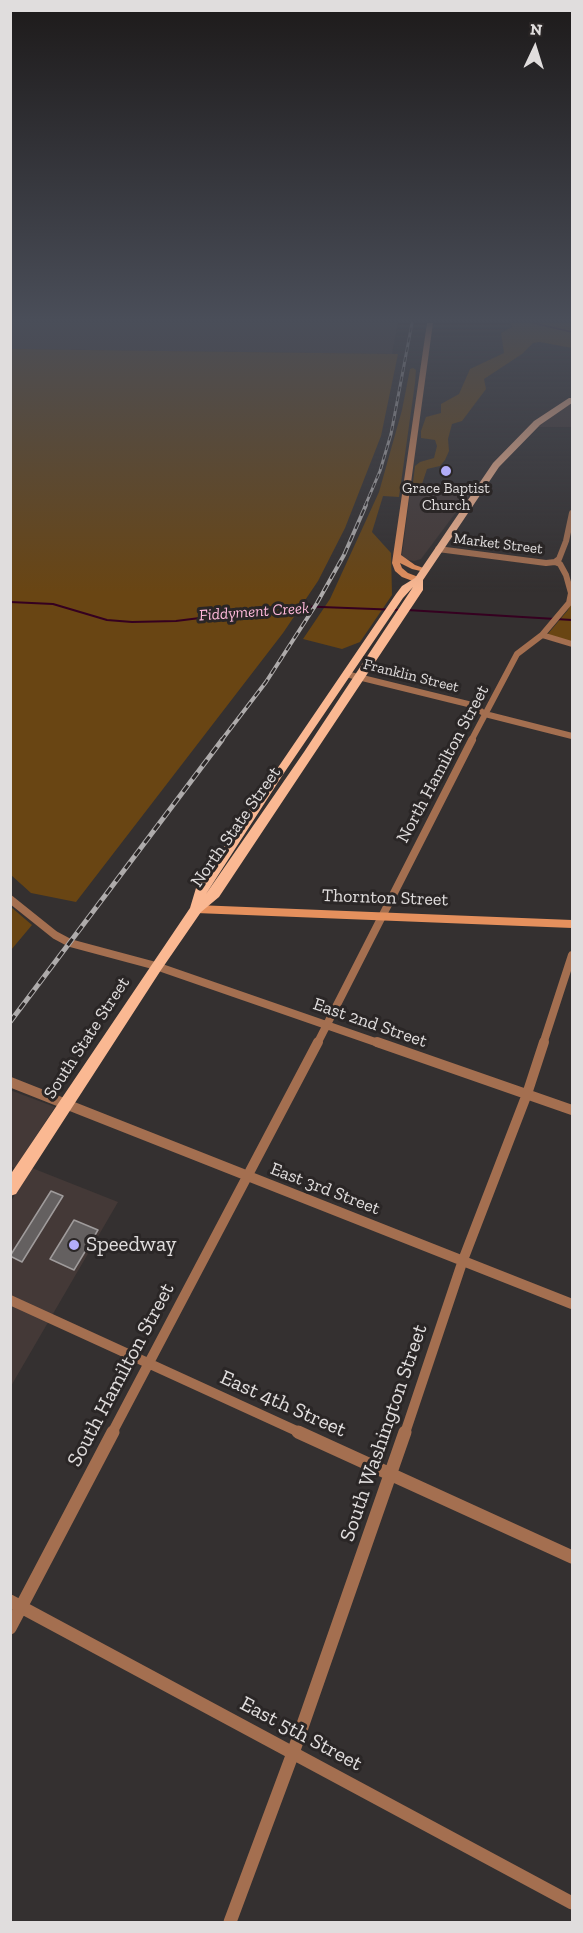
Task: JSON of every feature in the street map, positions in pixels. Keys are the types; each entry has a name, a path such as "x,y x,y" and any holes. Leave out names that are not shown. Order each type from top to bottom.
{"main road":[{"path":"418,413 396,563 398,569 418,580"},
{"name":"North State Street","path":"196,909 200,891 399,596 405,588 418,580 473,496 505,453 537,423 552,413"},
{"path":"398,556 412,567 425,570"},
{"name":"North State Street","path":"196,909 214,894 414,597 418,590 418,580"},
{"name":"Thornton Street","path":"196,909 573,924"},
{"name":"South State Street","path":"10,1189 196,909"}],"street":[{"path":"555,562 559,559 566,541 572,515"},
{"name":"Market Street","path":"438,549 555,562"},
{"name":"North Hamilton Street","path":"381,916 518,654 542,635 569,603 571,593 563,568 555,562"},
{"path":"542,635 573,644"},
{"name":"Franklin Street","path":"346,674 472,705 485,714 573,736"},
{"name":"East 2nd Street","path":"10,899 64,941 156,966 573,1110"},
{"name":"South Hamilton Street","path":"10,1628 16,1604 149,1364 327,1025 381,916"},
{"name":"South Washington Street","path":"230,1923 293,1753 463,1260 527,1095 573,955"},
{"name":"East 3rd Street","path":"10,1082 573,1304"},
{"name":"East 4th Street","path":"10,1300 573,1557"},
{"name":"East 5th Street","path":"16,1604 573,1903"}],"shaded area":[{"path":"11,413 386,413 381,436 345,528 318,581 283,633 76,902 31,893 11,875"},
{"path":"401,413 411,413 399,497 383,496 372,532 391,553 392,595 360,642 342,649 303,639 330,599 379,492"},
{"path":"440,413 468,413 462,421 452,424 448,439 449,451 445,460 440,466 427,469 419,493 414,493 412,491 415,466 434,458 437,446 435,440 421,438 426,417"},
{"path":"556,413 572,413 572,427 538,427"},
{"path":"411,487 469,495 421,559 414,561 404,559 402,555"},
{"path":"572,599 572,642 547,635 568,610"},
{"path":"11,907 32,925 10,950"},
{"path":"10,1090 55,1107 15,1168 11,1166"},
{"path":"32,1168 118,1202 11,1386 11,1201"}],"building":[{"name":"Speedway","path":"51,1191 63,1196 22,1262 10,1256"},
{"name":"Speedway","path":"74,1220 98,1230 74,1270 50,1259"}],"waterway":[{"name":"Fiddyment Creek","path":"10,602 53,604 107,620 132,622 176,621 295,606 400,610"},
{"name":"Fiddyment Creek","path":"407,610 572,620"}],"railway":[{"path":"365,506 380,471 395,413"},
{"path":"221,741 266,682 317,603 344,555 366,505"},
{"path":"10,1022 222,740"}],"place":[{"name":"Grace Baptist Church","path":"446,471"},
{"name":"Speedway","path":"74,1245"}]}
